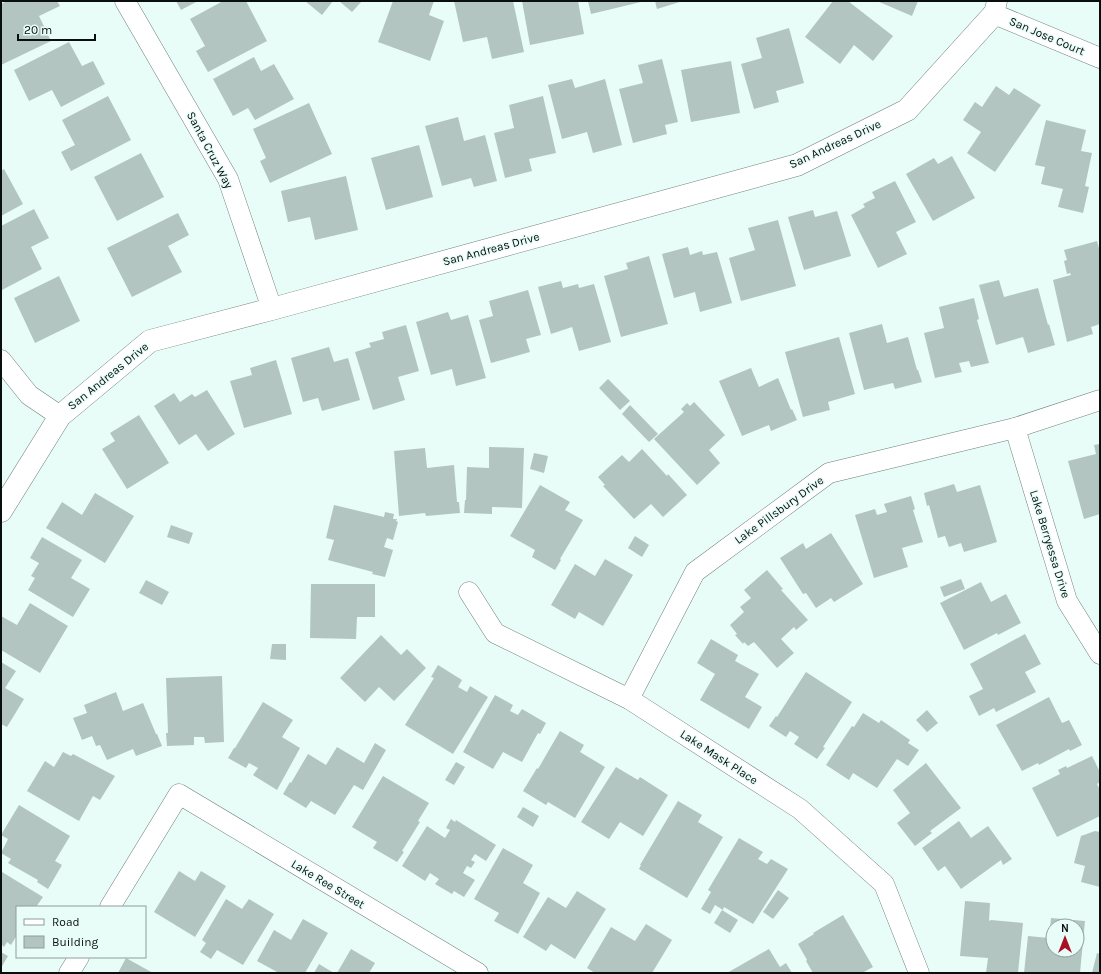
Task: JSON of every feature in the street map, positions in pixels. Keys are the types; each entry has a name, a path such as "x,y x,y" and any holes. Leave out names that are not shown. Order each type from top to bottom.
{"street":[{"name":"Santa Cruz Way","path":"125,1 228,179 272,309"},
{"name":"San Andreas Drive","path":"1,511 60,416 150,341 272,309 797,164 907,110 996,8"},
{"name":"San Jose Court","path":"996,8 1100,58"},
{"path":"1,360 29,395 60,416"},
{"name":"Lake Pillsbury Drive","path":"629,699 695,572 829,474 1015,428 1100,400"},
{"name":"Lake Berryessa Drive","path":"1015,428 1067,601 1100,654"},
{"name":"Lake Mask Place","path":"469,592 495,633 629,699 800,809 884,884 919,973"},
{"name":"Lake Ree Street","path":"111,906 179,794 478,973"},
{"path":"69,973 78,958"}],"building":[{"path":"7,1 57,1 60,6 39,16 51,41 1,65 1,4"},
{"path":"176,1 198,1 181,10"},
{"path":"223,1 246,1 267,41 208,72 196,51 205,46 190,19"},
{"path":"305,1 333,1 322,15"},
{"path":"339,1 362,1 352,12"},
{"path":"393,1 434,1 429,15 444,21 430,61 378,42"},
{"path":"454,1 513,1 524,52 492,59 487,37 463,42"},
{"path":"522,1 578,1 584,34 530,45"},
{"path":"588,1 641,1 641,2 591,14"},
{"path":"655,1 683,1 657,9"},
{"path":"833,1 848,1 893,36 873,61 854,45 840,64 805,37"},
{"path":"877,1 918,1 912,16"},
{"path":"789,28 804,83 776,91 779,102 754,109 741,64 762,58 756,38"},
{"path":"69,42 82,66 93,61 105,84 61,107 52,90 29,101 14,70"},
{"path":"254,57 261,71 274,64 294,99 255,120 248,108 233,116 213,79"},
{"path":"662,59 678,122 665,125 667,134 633,143 619,89 643,83 638,65"},
{"path":"731,61 740,113 691,122 681,70"},
{"path":"572,79 575,88 605,79 622,145 593,153 587,132 562,139 548,85"},
{"path":"996,86 1009,95 1014,88 1041,105 995,172 967,153 981,132 963,120 975,102 982,107"},
{"path":"108,96 131,140 71,171 61,152 75,145 62,120"},
{"path":"543,96 556,153 529,159 532,171 505,178 494,133 514,128 509,105"},
{"path":"309,103 332,154 270,183 260,161 266,158 253,129"},
{"path":"458,117 464,141 485,135 497,181 474,187 471,178 442,186 425,126"},
{"path":"1046,120 1086,130 1081,151 1092,153 1085,186 1089,187 1083,213 1058,207 1063,189 1041,184 1045,167 1035,165"},
{"path":"419,145 433,197 386,210 371,158"},
{"path":"141,153 164,197 117,221 94,177"},
{"path":"952,156 975,198 933,221 906,174 934,158 938,164"},
{"path":"4,169 23,204 1,216 1,171"},
{"path":"346,176 358,230 315,240 310,217 288,222 281,191"},
{"path":"895,181 916,222 896,232 907,254 878,268 851,215 865,207 863,204 875,198 872,192"},
{"path":"34,209 49,238 31,247 42,269 2,290 1,226"},
{"path":"813,210 815,217 837,211 851,256 804,270 788,217"},
{"path":"178,213 189,235 168,246 182,272 132,297 107,248"},
{"path":"778,220 796,286 741,301 729,258 755,250 748,228"},
{"path":"1097,241 1100,252 1100,324 1091,327 1093,334 1067,342 1053,280 1071,275 1070,273 1067,274 1064,261 1067,260 1064,250"},
{"path":"688,247 690,255 702,251 703,255 717,252 732,303 700,312 695,292 674,298 662,254"},
{"path":"649,256 668,324 621,337 604,276 628,269 626,263"},
{"path":"59,276 80,321 35,343 14,298"},
{"path":"999,280 1004,297 1038,288 1055,345 1028,353 1023,337 996,345 979,285"},
{"path":"561,281 563,288 578,284 579,288 594,284 611,342 579,351 572,327 551,334 538,287"},
{"path":"528,290 541,335 526,339 530,352 491,363 479,320 493,316 489,301"},
{"path":"974,298 979,319 977,320 989,363 971,367 969,361 959,363 962,372 935,378 924,333 944,328 939,307"},
{"path":"448,312 451,320 468,315 486,378 456,386 452,369 431,375 416,322"},
{"path":"882,324 887,343 908,337 917,370 922,382 895,389 893,383 864,390 849,333"},
{"path":"406,325 419,371 398,377 405,400 373,410 355,352 371,347 369,343 384,339 382,332"},
{"path":"839,337 855,394 828,402 830,410 803,417 785,352"},
{"path":"329,347 334,362 348,358 360,400 322,411 318,398 303,402 291,358"},
{"path":"276,360 292,414 244,428 230,381 252,375 250,368"},
{"path":"751,368 759,387 778,378 791,410 792,409 797,420 771,431 769,425 742,436 719,381"},
{"path":"608,379 630,401 620,410 599,388"},
{"path":"207,390 235,434 208,451 196,434 179,445 154,406 174,393 180,402 192,394 195,397"},
{"path":"694,402 725,435 709,450 720,463 697,485 654,439 684,412 681,409 687,403 690,406"},
{"path":"630,405 658,434 649,442 622,414"},
{"path":"139,415 169,463 127,489 102,449 115,441 110,433"},
{"path":"1100,444 1100,514 1084,519 1068,461 1096,454 1094,445"},
{"path":"489,447 524,448 522,508 492,507 492,514 464,513 467,467 489,468"},
{"path":"425,448 427,468 454,465 457,502 459,502 460,513 426,516 425,513 399,516 394,451"},
{"path":"642,449 687,495 663,517 651,504 634,519 603,486 605,485 598,477 622,455 629,462"},
{"path":"534,453 548,456 544,473 530,469"},
{"path":"954,484 957,492 980,485 997,542 964,552 961,543 949,547 945,536 938,538 929,505 927,506 924,493"},
{"path":"540,485 570,502 565,510 583,520 555,570 532,557 535,550 510,536"},
{"path":"95,493 134,516 105,563 46,528 62,502 82,515"},
{"path":"911,496 915,509 913,510 923,542 902,548 908,567 874,578 855,515 875,509 877,515 887,512 884,504"},
{"path":"334,505 384,517 385,512 394,514 393,519 397,519 396,521 398,522 393,540 387,538 384,547 393,550 385,577 372,574 373,572 328,560 334,540 326,538"},
{"path":"171,525 193,533 189,544 167,537"},
{"path":"831,533 863,584 834,602 831,598 816,608 806,593 803,594 780,558 803,543 806,549"},
{"path":"635,536 649,545 642,557 628,548"},
{"path":"42,537 82,560 71,578 90,589 73,617 28,590 35,578 31,576 39,563 30,558"},
{"path":"605,559 633,575 603,626 579,612 575,619 551,605 575,564 595,576"},
{"path":"767,570 783,589 781,590 808,620 796,630 794,627 781,639 794,653 777,668 754,642 748,646 744,642 743,644 735,635 737,634 730,625 744,612 740,607 751,598 744,590"},
{"path":"961,579 965,589 944,597 940,587"},
{"path":"146,580 169,592 162,605 139,593"},
{"path":"981,582 991,602 1006,594 1021,623 998,635 997,633 964,650 940,603"},
{"path":"311,584 375,584 375,617 357,617 356,639 310,638"},
{"path":"30,603 68,626 40,673 1,650 1,616 17,625"},
{"path":"1025,634 1041,664 1025,672 1036,692 996,712 994,708 979,716 969,696 983,689 970,664"},
{"path":"381,635 401,655 407,649 426,668 394,701 379,687 365,702 340,678"},
{"path":"711,639 738,655 735,661 759,674 745,697 762,707 749,729 700,700 715,674 697,663"},
{"path":"272,644 286,644 286,660 270,659"},
{"path":"1,662 16,671 5,688 24,699 7,727 1,724"},
{"path":"438,665 462,680 458,687 467,692 470,686 488,697 453,754 405,725 434,678 431,677"},
{"path":"806,672 852,702 817,759 794,744 799,737 790,731 786,737 769,726 776,716 777,717"},
{"path":"222,676 224,742 205,743 204,737 194,737 194,745 167,746 166,678"},
{"path":"116,692 123,711 143,703 162,746 136,756 133,749 107,760 100,745 96,746 92,736 82,740 73,718 87,713 84,705"},
{"path":"495,695 513,705 510,711 518,715 522,709 546,723 540,734 538,733 522,762 503,752 493,769 463,752"},
{"path":"1049,697 1062,723 1069,720 1082,745 1070,751 1069,749 1039,765 1038,763 1022,771 996,725"},
{"path":"263,702 293,720 282,737 300,748 277,790 253,775 258,768 249,763 246,768 228,758"},
{"path":"927,710 938,723 927,732 916,720"},
{"path":"863,713 879,723 881,720 910,740 908,743 919,750 908,766 897,759 877,788 853,773 849,780 826,765 852,726 854,727"},
{"path":"560,731 584,745 580,752 605,767 575,818 548,802 546,805 523,791 537,768 538,769"},
{"path":"375,743 386,750 363,790 354,785 335,815 311,801 306,808 283,794 308,754 326,765 337,747 364,763"},
{"path":"63,752 71,756 73,754 115,776 100,800 93,796 79,821 27,791 45,761 54,767"},
{"path":"1092,756 1100,772 1100,782 1097,784 1100,790 1100,816 1057,837 1032,788 1060,774 1058,770 1066,766 1067,768"},
{"path":"456,762 465,767 454,785 445,780"},
{"path":"926,763 961,808 930,831 932,833 915,846 897,823 910,813 893,790"},
{"path":"616,767 638,780 640,777 668,795 643,836 620,822 609,839 581,822"},
{"path":"383,776 429,803 418,821 420,822 402,851 404,852 397,862 373,848 377,842 352,827"},
{"path":"678,801 702,815 698,822 723,837 687,898 639,869"},
{"path":"19,805 70,836 55,861 62,865 48,889 37,882 38,880 8,863 11,859 1,853 8,839 1,835"},
{"path":"523,807 539,816 533,827 517,817"},
{"path":"451,819 455,822 456,820 496,845 486,861 475,854 471,860 475,862 471,868 467,866 463,873 475,880 464,897 454,891 452,894 435,884 439,879 430,873 425,881 402,866 427,826 445,838 450,830 446,828"},
{"path":"959,821 971,838 988,826 1012,859 1003,865 1001,860 961,889 945,866 938,871 922,848"},
{"path":"1095,831 1100,832 1100,887 1081,882 1085,866 1074,863 1081,836"},
{"path":"739,838 763,852 758,859 767,864 771,859 788,869 753,924 724,907 723,910 715,905 710,914 701,909 711,892 708,890"},
{"path":"503,848 533,865 523,883 540,893 518,934 494,921 499,913 474,899"},
{"path":"179,871 195,881 201,871 226,886 195,937 154,912"},
{"path":"2,872 43,897 37,906 16,906 16,937 11,945 7,942 4,947 1,944"},
{"path":"778,890 789,898 773,919 763,912"},
{"path":"577,891 606,909 575,959 551,944 546,951 523,937 548,897 566,908"},
{"path":"226,899 242,909 249,899 274,914 243,965 217,950 211,959 200,952 206,943 202,940"},
{"path":"965,901 990,903 989,921 1023,923 1018,973 986,973 988,958 960,956"},
{"path":"722,910 738,920 730,933 714,923"},
{"path":"843,915 873,967 862,973 813,973 798,944"},
{"path":"303,919 328,933 305,973 279,973 257,961 274,930 291,940"},
{"path":"646,924 672,940 652,973 595,973 587,968 611,927 635,941"},
{"path":"1028,936 1045,938 1045,958 1081,958 1080,973 1024,973"},
{"path":"351,949 375,963 369,973 337,973"},
{"path":"769,949 780,967 786,963 792,973 727,973"},
{"path":"1,952 8,956 1,968"},
{"path":"1097,953 1100,954 1100,973 1092,973"},
{"path":"126,958 153,973 118,973"},
{"path":"319,964 334,973 314,973"}]}
